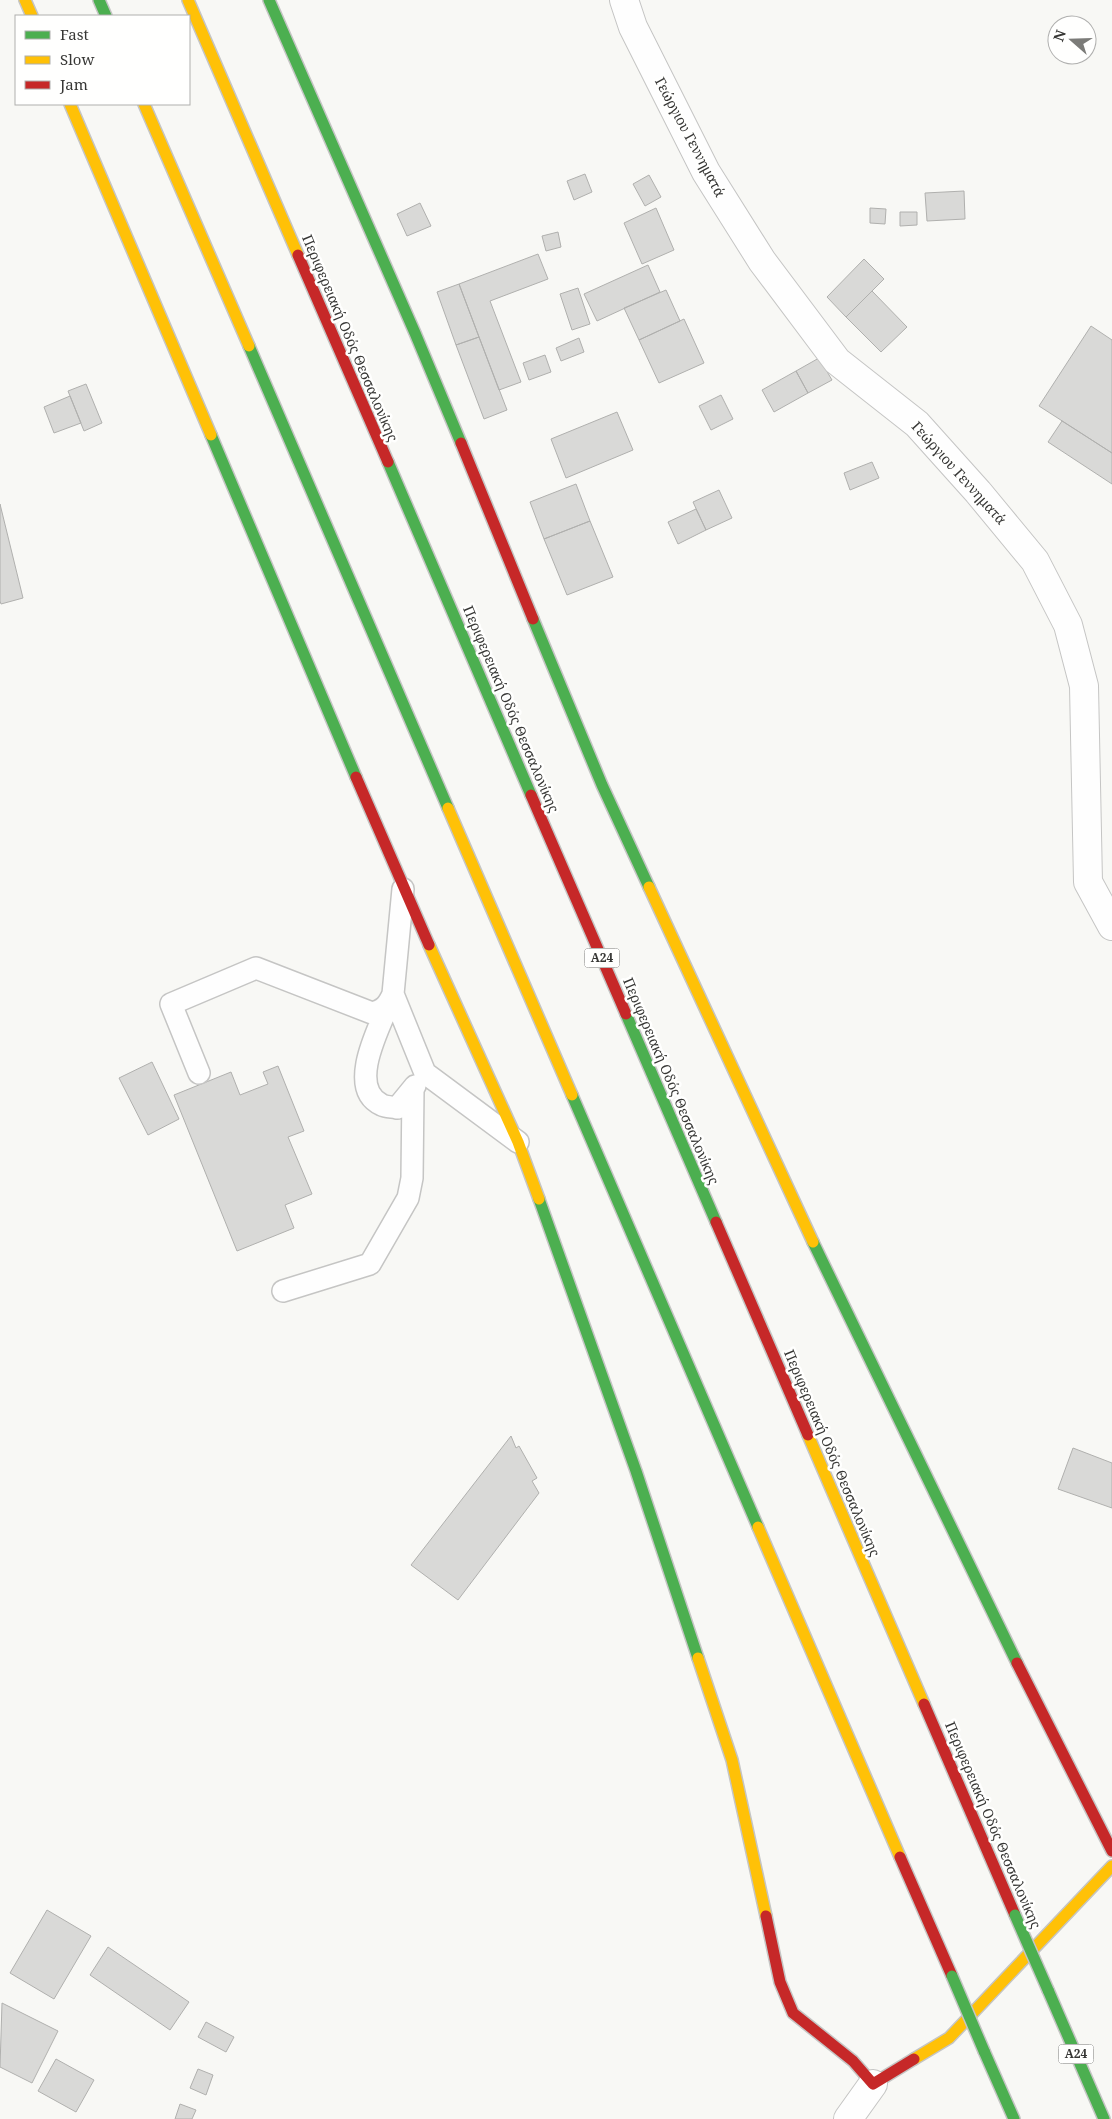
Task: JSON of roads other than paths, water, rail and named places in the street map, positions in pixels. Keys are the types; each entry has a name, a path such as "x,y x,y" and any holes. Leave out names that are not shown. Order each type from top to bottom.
{"main road":[{"path":"25,0 32,15"},
{"path":"99,0 106,15"},
{"name":"Περιφερειακή Οδός Θεσσαλονίκης","path":"188,0 1104,2119"},
{"path":"269,0 415,333 602,785 808,1233 1007,1643 1112,1851"},
{"path":"70,105 403,888 518,1142 636,1471 732,1760 780,1982 793,2013 831,2041 872,2084 949,2038 1112,1866"},
{"path":"144,105 1014,2119"}],"street":[{"name":"Γεώργιου Γεννηματά","path":"624,0 633,27 706,172 762,261 837,360 917,424 978,492 1035,561 1068,625 1084,686 1088,882 1112,926"},
{"path":"848,2119 872,2084"}],"lane":[{"path":"403,888 393,994 364,1070 365,1083 370,1096 382,1105 397,1108 419,1081"},
{"path":"199,1073 171,1004 256,968 372,1013 382,1010 388,1004 393,994"},
{"path":"283,1291 370,1264 408,1198 412,1178 419,1081 393,994"},
{"path":"419,1081 518,1142"}]}
